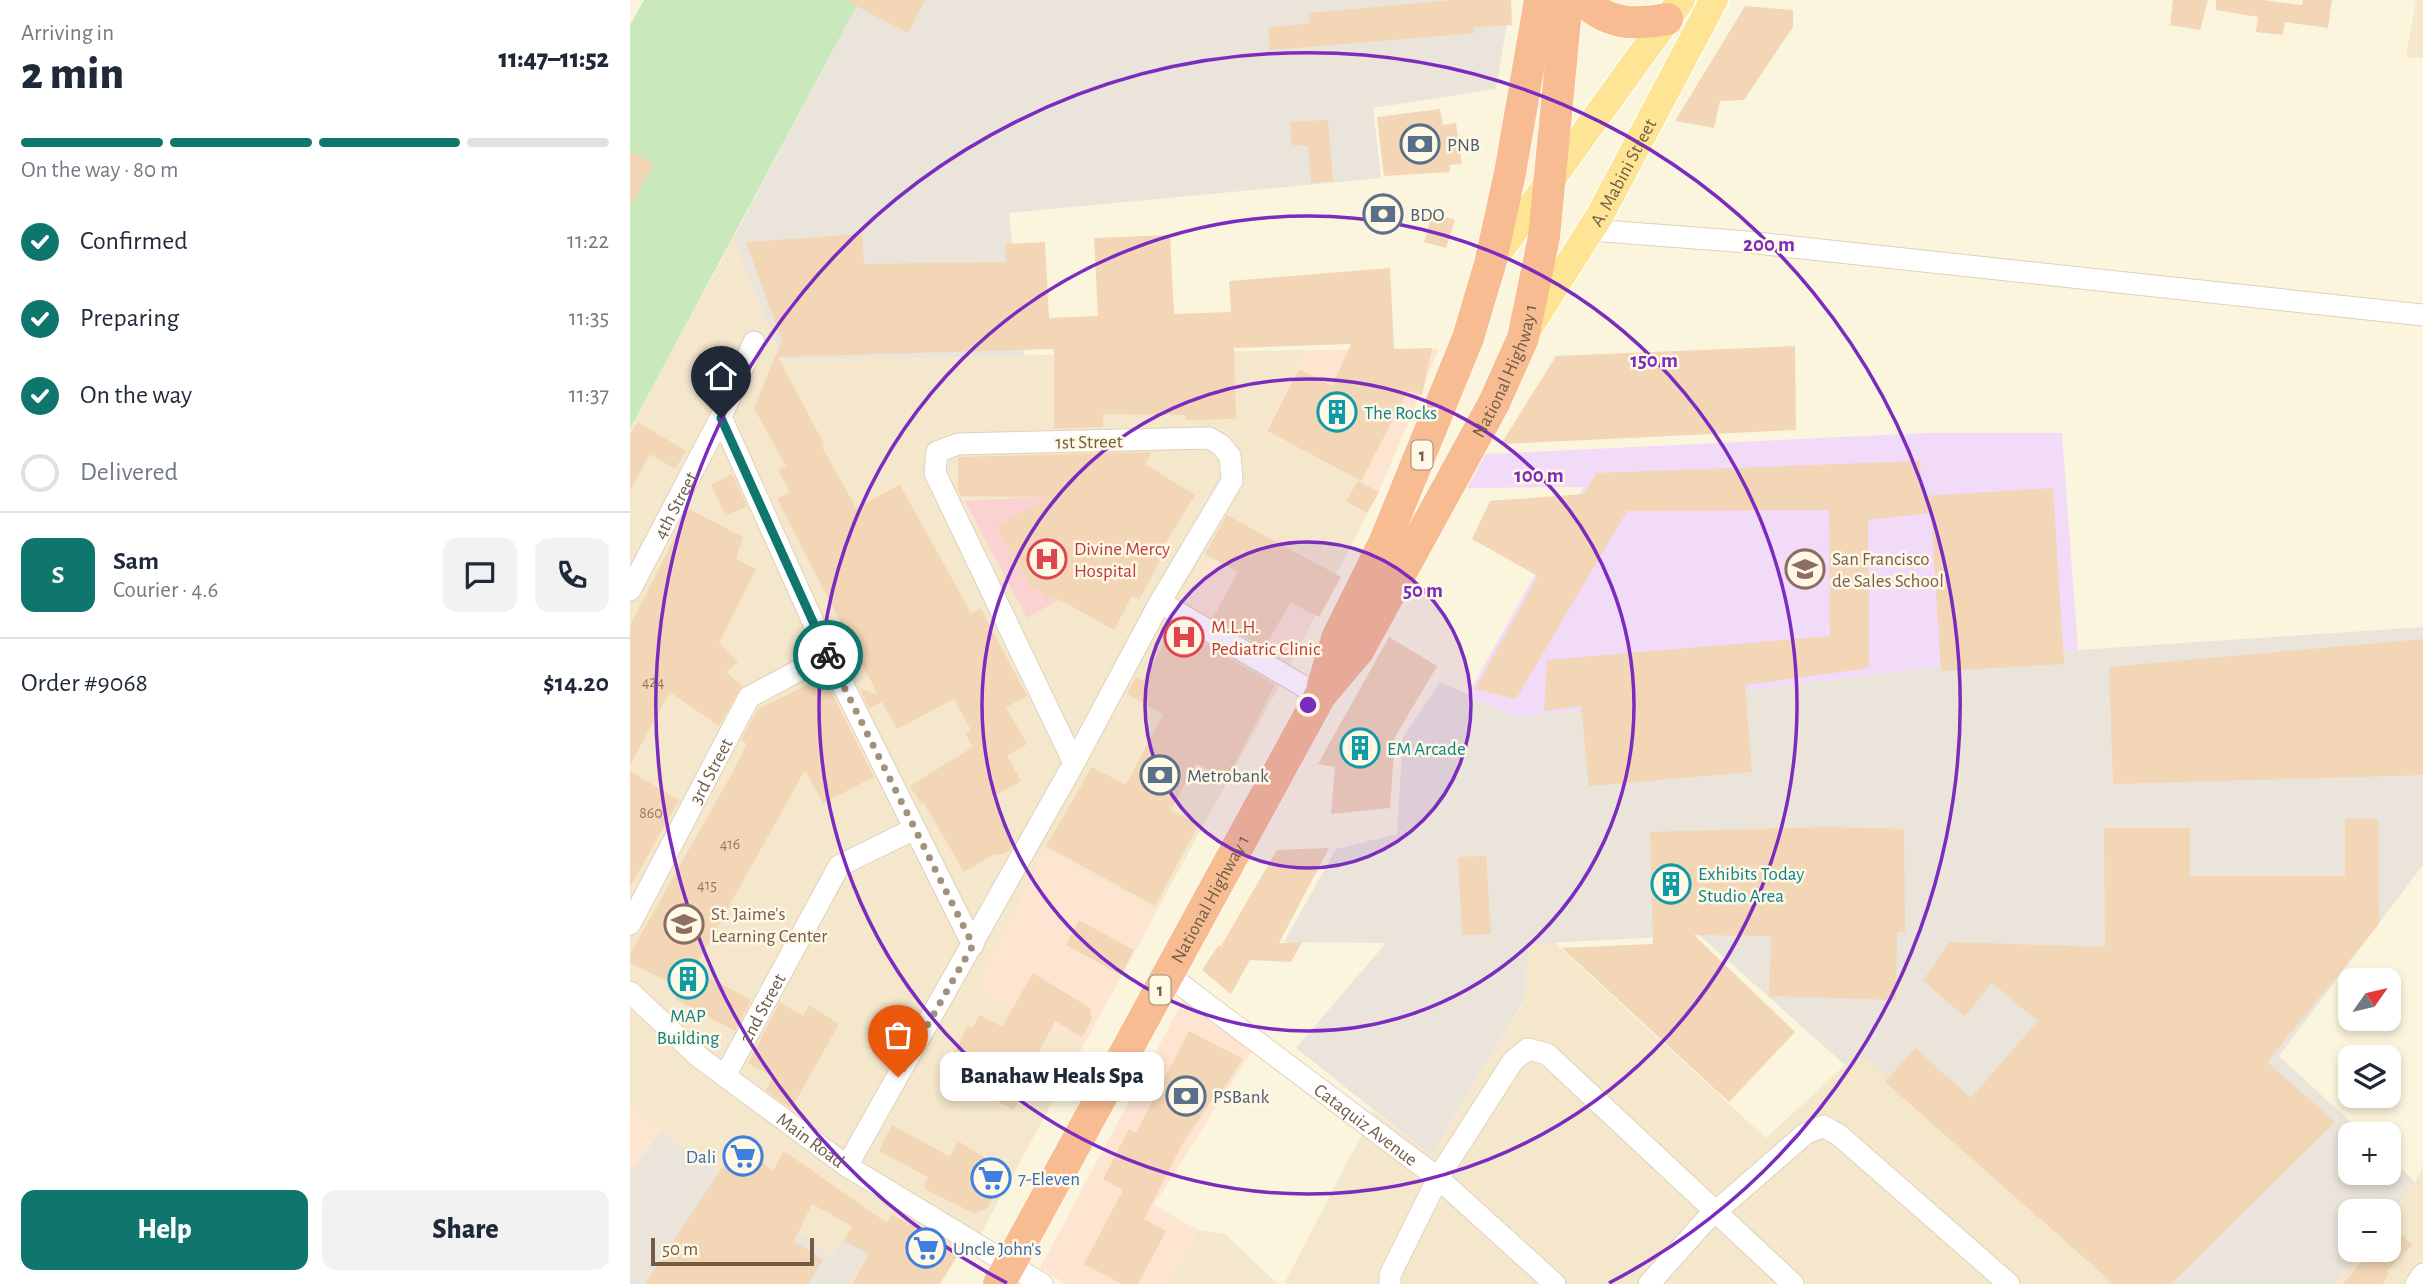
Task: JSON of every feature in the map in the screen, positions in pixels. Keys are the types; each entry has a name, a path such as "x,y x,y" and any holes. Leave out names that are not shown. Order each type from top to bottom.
{"highway":[{"name":"National Highway 1","path":"1320,696 1337,638 1385,541 1438,417 1468,338 1490,264 1510,173 1540,0"},
{"name":"National Highway 1","path":"1005,1273 1320,696 1358,651 1459,470 1523,338 1544,237 1567,0"},
{"path":"1583,0 1600,14 1628,23 1674,10"}],"main road":[{"name":"A. Mabini Street","path":"1523,338 1591,230 1714,0"},
{"path":"1490,264 1674,10"}],"street":[{"path":"1591,230 1746,242 2423,315"},
{"name":"4th Street","path":"630,590 721,418 754,342"},
{"path":"721,418 828,655 973,945"},
{"name":"1st Street","path":"847,1166 973,945 1074,763 1160,602 1232,481 1230,456 1221,445 1209,438 958,444 937,452 935,473 1074,763"},
{"path":"1160,602 1320,696"},
{"name":"3rd Street","path":"630,924 749,697 828,655"},
{"name":"2nd Street","path":"726,1074 839,866 914,829"},
{"name":"Cataquiz Avenue","path":"1168,975 1438,1178 1555,1284"},
{"name":"Main Road","path":"630,992 699,1057 726,1074 847,1166 1005,1273 1042,1284"},
{"path":"1390,1284 1390,1275 1438,1178 1513,1062 1528,1049 1539,1050 1548,1055 1793,1284"},
{"path":"1649,1284 1716,1212 1805,1134 1823,1126 1839,1135 2009,1284"},
{"path":"2416,1284 2423,1274"}],"shaded area":[{"path":"860,0 1511,0 1496,89 1373,108 1381,178 1009,213 1024,356 783,360 733,239"},
{"path":"2416,0 2423,0 2423,58 2406,57"},
{"path":"733,239 783,360 1306,350 1265,431 1379,491 1276,692 968,1257 869,1254 831,1257 661,1131 630,1103 630,429"},
{"name":"The Rocks","path":"1439,349 1379,491 1265,431 1306,350"},
{"name":"San Francisco de Sales School","path":"1925,433 2062,433 2078,650 1518,717 1467,696 1584,487 1467,488 1486,454"},
{"name":"Divine Mercy Hospital","path":"1094,494 1084,585 1027,618 965,501"},
{"path":"1210,560 1313,618 1290,659 1187,602"},
{"path":"2423,627 2423,865 2345,968 2338,968 2338,978 2279,1056 2351,1122 2338,1122 2338,1185 2401,1185 2401,1169 2415,1182 2401,1200 2338,1199 2338,1262 2352,1262 2335,1284 2112,1284 1866,1058 1845,1065 1699,935 1529,944 1524,1001 1431,1155 1296,1048 1386,943 1284,942 1336,849 1397,834 1403,737 1440,682 1518,717 2078,650"},
{"path":"1045,849 1157,911 1083,1046 977,989"},
{"path":"1529,943 1555,943 1766,1138 1845,1065 1866,1058 2112,1284 1284,1284 1374,1111 1431,1155 1524,1002"},
{"path":"1184,999 1253,1049 1154,1205 1198,1230 1168,1284 1066,1284 1040,1268"},
{"path":"630,1103 661,1131 630,1173"},
{"path":"661,1131 831,1257 844,1241 869,1254 850,1284 630,1284 630,1173"},
{"path":"2423,1167 2423,1284 2335,1284 2352,1262 2401,1262 2401,1200"},
{"path":"1198,1230 1225,1234 1278,1284 1168,1284"}],"green space":[{"path":"644,0 860,0 630,429 630,25"}],"building":[{"path":"845,0 925,0 908,33"},
{"path":"1454,0 1511,0 1512,25 1474,27 1475,33 1270,50 1268,28 1310,23 1309,13"},
{"path":"2173,0 2208,0 2200,30 2170,25"},
{"path":"2216,0 2262,0 2302,5 2303,0 2332,0 2328,28 2285,22 2283,35 2256,32 2258,17 2216,10"},
{"path":"1745,6 1793,10 1793,27 1744,100 1720,101 1714,128 1675,121"},
{"name":"PNB","path":"1440,109 1443,125 1456,123 1462,164 1450,165 1450,172 1384,176 1377,117"},
{"path":"1328,120 1333,181 1311,183 1308,146 1292,145 1290,122"},
{"path":"630,151 654,164 630,206"},
{"path":"1432,213 1455,220 1446,248 1424,242"},
{"path":"862,234 864,264 1006,262 1005,244 1045,242 1049,318 1098,316 1094,238 1170,235 1174,314 1231,312 1229,281 1390,268 1394,349 1432,348 1422,395 1408,391 1361,481 1267,431 1299,369 1332,386 1351,344 1234,348 1236,419 1186,420 1185,415 1103,414 1103,427 1054,429 1054,349 778,357 824,444 821,445 856,508 900,485 971,613 981,608 1027,696 1006,707 1027,744 1007,756 1021,781 993,797 1013,844 1009,851 997,856 996,853 964,872 924,803 921,804 910,786 973,747 965,733 971,730 954,699 897,729 882,702 869,708 859,688 878,695 777,499 790,492 778,470 786,466 754,408 782,341 746,242"},
{"path":"1795,346 1796,430 1501,444 1556,356"},
{"path":"638,422 686,451 675,469 650,454 630,491 630,435"},
{"path":"1152,452 1145,464 1195,495 1157,557 1161,559 1139,600 1132,596 1114,630 1053,596 1046,599 1039,588 1033,591 997,526 1051,497 961,496 958,490 958,458 961,457"},
{"path":"1920,461 1922,496 2053,488 2064,664 1941,671 1931,513 1868,520 1869,668 1745,685 1752,772 1589,786 1581,706 1544,711 1547,660 1830,636 1829,510 1627,511 1516,699 1475,689 1538,576 1472,539 1490,501 1584,494 1596,473"},
{"path":"732,474 747,506 726,516 711,485"},
{"path":"1358,481 1379,492 1367,513 1346,501"},
{"path":"689,509 743,537 736,559 756,569 719,643 738,662 726,672 742,686 719,726 670,692 630,765 630,626"},
{"path":"1227,515 1341,577 1319,617 1291,602 1264,648 1213,618 1238,572 1205,554"},
{"path":"1173,625 1275,685 1227,779 1196,763 1171,810 1199,824 1155,906 1046,846 1092,767 1126,785 1163,714 1127,694 1136,677 1144,681"},
{"path":"1389,637 1437,666 1395,737 1390,808 1331,814 1335,767 1318,764"},
{"path":"2423,639 2423,775 2113,784 2109,667"},
{"path":"824,677 874,777 823,803 805,770 694,969 751,1000 735,1031 675,999 682,988 630,963 630,954 735,768 747,744 741,740 758,709"},
{"path":"630,771 679,800 630,887"},
{"path":"2345,819 2378,819 2379,924 2343,968 2338,968 2338,975 2267,1062 2335,1122 2171,1284 2114,1284 1885,1082 1915,1048 1971,1098 2038,1021 1992,983 1965,1016 1923,980 1950,942 2105,947 2104,828 2190,828 2190,876 2345,876"},
{"path":"1829,827 1904,829 1905,932 1897,932 1896,1000 1769,996 1771,936 1694,935 1795,1032 1729,1102 1562,948 1653,944 1650,832"},
{"path":"1329,848 1279,943 1302,942 1291,962 1250,960 1231,994 1202,970 1218,946 1221,946 1277,850"},
{"path":"1486,856 1491,934 1462,935 1458,857"},
{"path":"1079,920 1134,950 1121,975 1066,945"},
{"path":"1033,973 1090,1008 1092,1019 1082,1037 1055,1021 1031,1067 1035,1069 1014,1110 943,1073 968,1026 973,1028 980,1015 1002,1027"},
{"path":"780,1002 803,1016 809,1005 839,1024 791,1109 766,1090 773,1077 748,1063"},
{"path":"1189,1031 1243,1059 1183,1143 1144,1219 1166,1231 1138,1284 1122,1284 1084,1264 1123,1190 1103,1179 1129,1129 1136,1133"},
{"path":"892,1125 950,1157 958,1141 1005,1170 987,1209 974,1213 930,1192 924,1187 928,1177 879,1151"},
{"path":"739,1142 773,1171 784,1151 887,1223 892,1214 959,1253 940,1284 851,1284 869,1254 844,1241 852,1226 812,1204 794,1241 823,1260 808,1284 645,1284"},
{"path":"2401,1234 2412,1245 2401,1256"},
{"path":"2361,1262 2396,1262 2386,1272 2389,1274 2382,1284 2343,1284"}],"way so far":[{"path":"828,655 973,945 898,1077"}],"place":[{"name":"PNB","path":"1420,144"},
{"name":"BDO","path":"1383,214"},
{"name":"The Rocks","path":"1337,412"},
{"name":"Divine Mercy Hospital","path":"1047,559"},
{"name":"San Francisco de Sales School","path":"1805,569"},
{"name":"M.L.H. Pediatric Clinic","path":"1184,637"},
{"name":"EM Arcade","path":"1360,748"},
{"name":"Metrobank","path":"1160,775"},
{"name":"Exhibits Today Studio Area","path":"1671,884"},
{"name":"St. Jaime's Learning Center","path":"684,924"},
{"name":"MAP Building","path":"688,979"},
{"name":"Banahaw Heals Spa","path":"898,1077"},
{"name":"PSBank","path":"1186,1096"},
{"name":"Dali","path":"743,1156"},
{"name":"7-Eleven","path":"991,1178"},
{"name":"Uncle John's","path":"926,1248"}],"route":[{"path":"721,418 828,655"}]}
